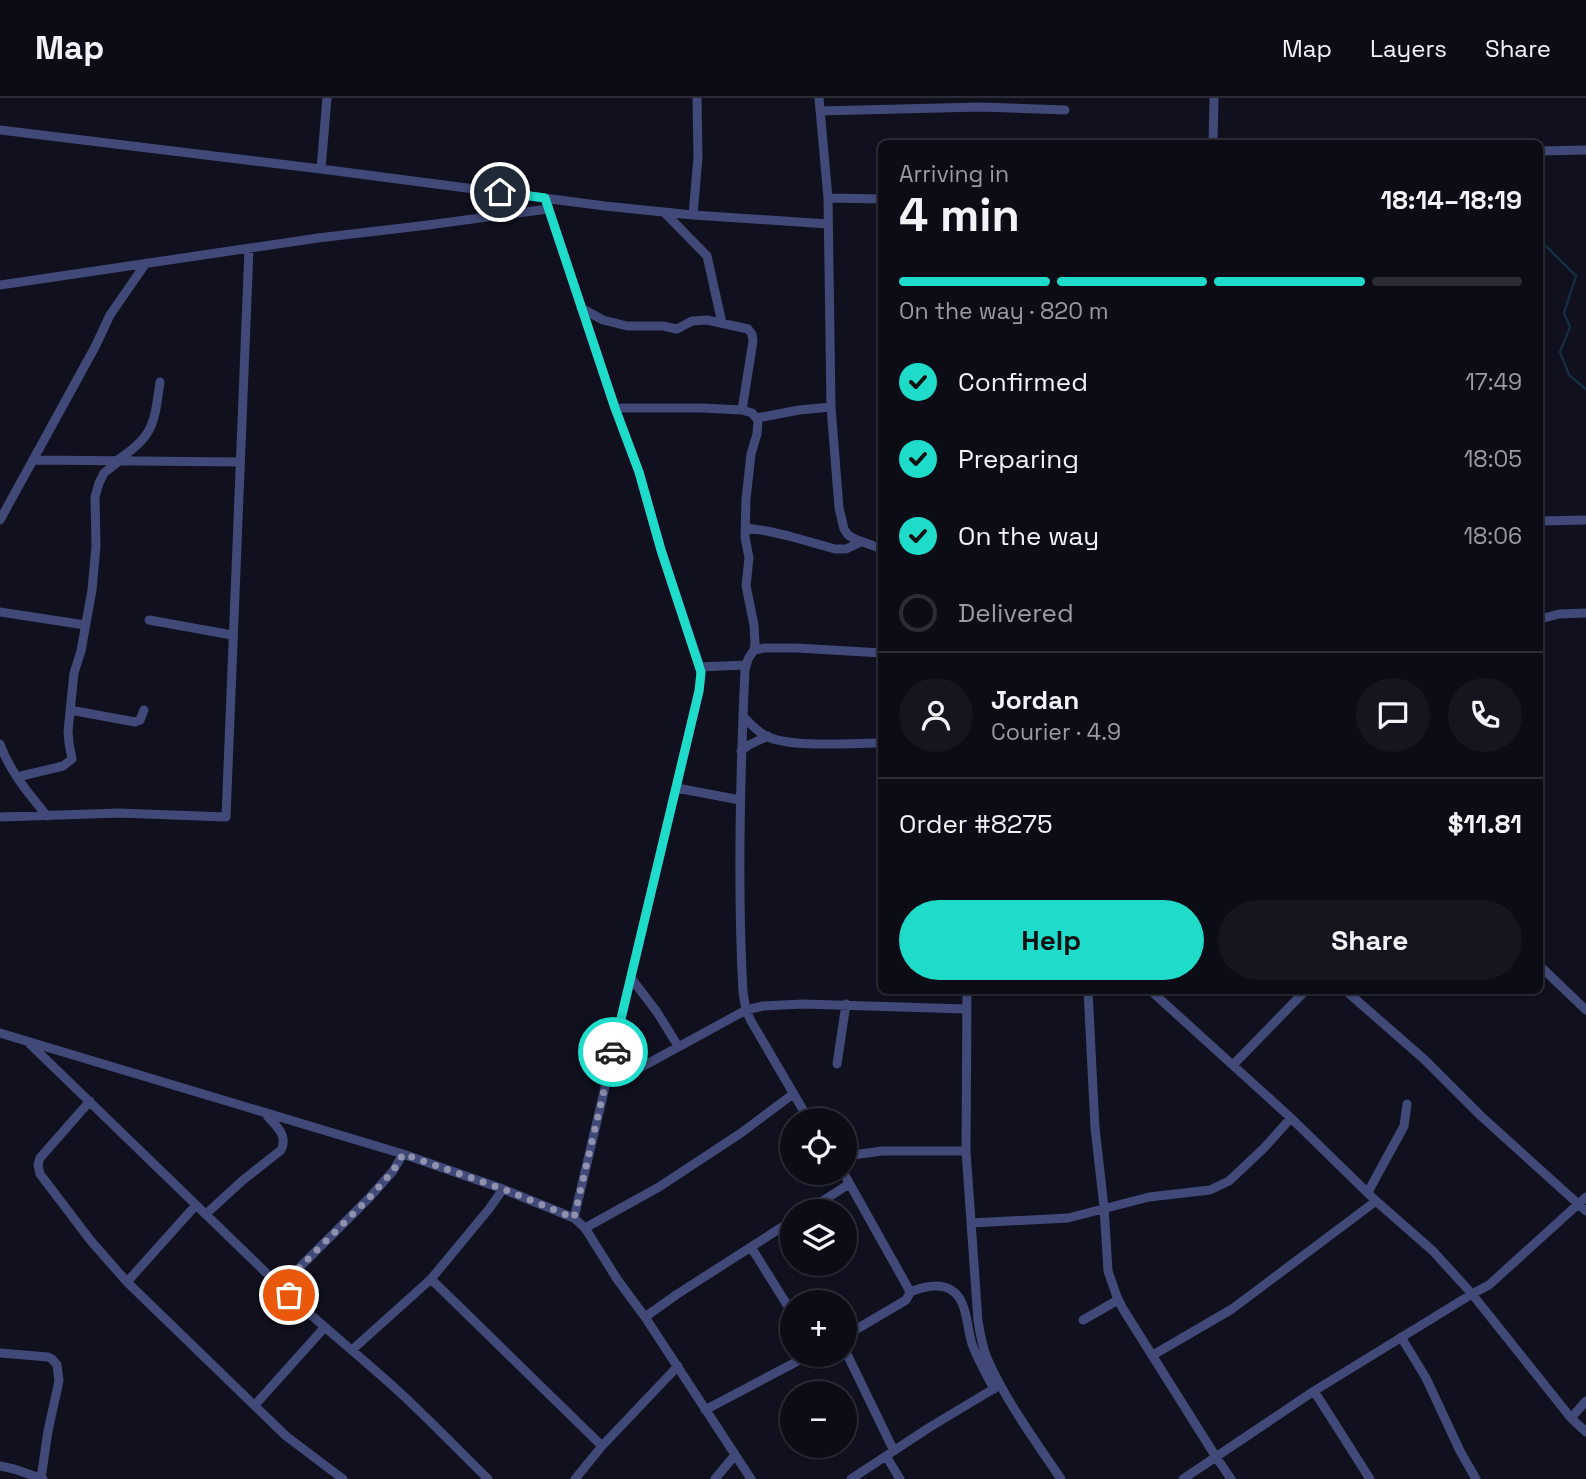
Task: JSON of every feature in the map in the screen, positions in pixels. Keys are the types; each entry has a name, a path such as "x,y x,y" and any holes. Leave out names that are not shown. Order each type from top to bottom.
{"street":[{"path":"321,169 327,98"},
{"path":"692,215 698,157 697,98"},
{"path":"819,98 828,198 831,407 837,487 842,524 848,535 878,547"},
{"path":"1213,140 1214,98"},
{"path":"820,111 910,103 992,103 1065,110"},
{"path":"0,130 664,212 828,224"},
{"path":"1543,151 1586,150"},
{"path":"545,198 639,472 701,676 677,788 574,1218"},
{"path":"828,198 878,199"},
{"path":"0,285 318,238 548,209"},
{"path":"664,212 706,256 722,323"},
{"path":"0,817 129,813 226,817 249,249"},
{"path":"0,520 110,315 146,263"},
{"path":"581,308 603,320 627,326 663,326 677,329 696,320 710,320 746,328 753,335 742,410"},
{"path":"17,777 64,766 72,760 68,736 70,710 74,673 81,651 92,590 95,497 104,473 137,447 148,433 154,417 160,382"},
{"path":"757,418 831,407"},
{"path":"615,408 742,410 752,412 757,418 758,428 751,454 746,499 746,542 749,558 746,580 754,625 754,650 746,665 741,751 738,848 743,992 746,1010 802,1108"},
{"path":"34,460 240,462"},
{"path":"1543,521 1586,520"},
{"path":"746,528 789,536 835,550 846,549 861,542"},
{"path":"0,612 85,625"},
{"path":"1543,618 1559,614 1586,613"},
{"path":"149,620 232,635"},
{"path":"754,650 796,648 878,653"},
{"path":"700,667 746,665"},
{"path":"70,710 135,722 141,719 144,710"},
{"path":"743,716 768,736 790,741 820,744 878,743"},
{"path":"741,751 768,736"},
{"path":"0,744 24,789 47,816"},
{"path":"677,788 740,800"},
{"path":"1543,969 1586,1010"},
{"path":"631,978 678,1046"},
{"path":"967,994 966,1151 978,1321 982,1343 997,1387"},
{"path":"1088,994 1095,1128 1110,1281 1118,1300 1231,1479"},
{"path":"1154,994 1433,1251 1472,1294 1571,1418 1586,1432"},
{"path":"1233,1065 1302,994"},
{"path":"1183,1479 1314,1391 1489,1285 1584,1204 1482,1117 1425,1060 1350,994"},
{"path":"607,1081 627,1075 746,1010 763,1006 846,1004 966,1009"},
{"path":"837,1064 846,1004"},
{"path":"0,1033 403,1154 503,1189 574,1218 585,1228 751,1479"},
{"path":"29,1042 324,1328 397,1390 488,1479"},
{"path":"585,1228 659,1187 741,1133 793,1094"},
{"path":"90,1101 40,1158 39,1171 91,1241 127,1282 286,1436 343,1479"},
{"path":"1368,1192 1404,1126 1407,1104"},
{"path":"206,1214 281,1150 284,1137 265,1113"},
{"path":"971,1223 1068,1218 1149,1197 1204,1191 1221,1186 1245,1167 1291,1118"},
{"path":"857,1154 882,1151 966,1151"},
{"path":"281,1286 369,1198 393,1171 403,1154"},
{"path":"826,1199 847,1185"},
{"path":"850,1185 910,1292"},
{"path":"352,1350 431,1279 503,1189"},
{"path":"1153,1355 1232,1309 1376,1201"},
{"path":"127,1282 196,1205"},
{"path":"645,1317 780,1228"},
{"path":"751,1247 780,1294"},
{"path":"431,1279 602,1446"},
{"path":"857,1329 906,1300 910,1292 925,1287 941,1286 951,1289 965,1310 972,1343 997,1387 1061,1479"},
{"path":"1083,1320 1118,1300"},
{"path":"255,1405 324,1328"},
{"path":"1401,1337 1426,1378 1476,1479"},
{"path":"0,1353 48,1357 58,1368 59,1381 48,1431 42,1478 0,1466"},
{"path":"575,1479 602,1446 678,1366"},
{"path":"705,1410 786,1367"},
{"path":"852,1367 900,1479"},
{"path":"850,1479 997,1387"},
{"path":"1314,1391 1370,1479"},
{"path":"1571,1418 1586,1401"},
{"path":"715,1479 736,1455"}],"waterway":[{"path":"1543,243 1576,276 1564,313 1570,327 1560,352 1569,375 1586,389"}],"way so far":[{"path":"289,1295 281,1286 369,1198 393,1171 403,1154 503,1189 574,1218 613,1052"}],"route":[{"path":"500,192 545,198 639,472 701,672 699,691 613,1052"}]}
